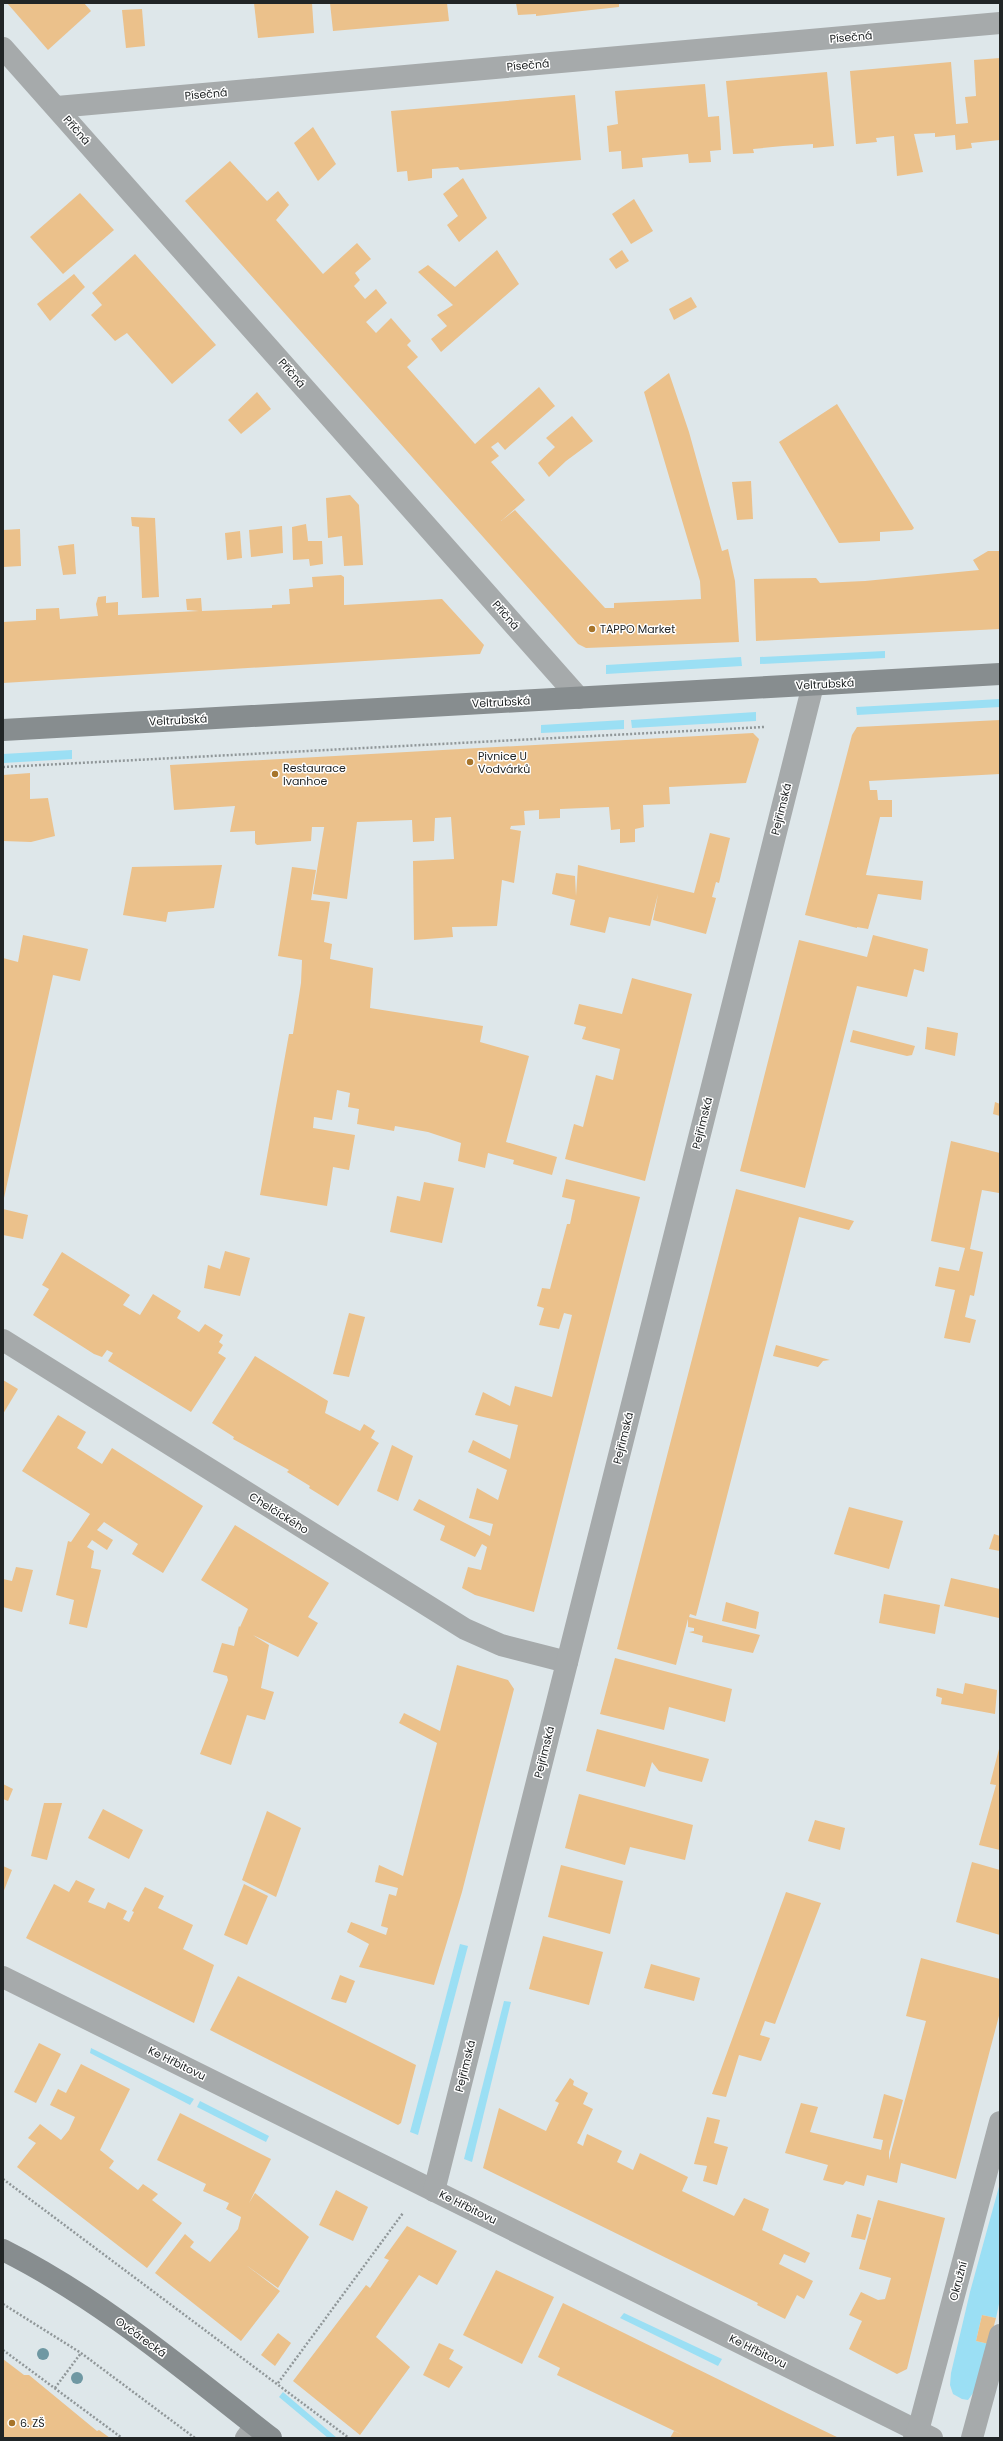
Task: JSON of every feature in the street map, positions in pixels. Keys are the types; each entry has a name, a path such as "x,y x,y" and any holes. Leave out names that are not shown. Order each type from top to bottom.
{"street":[{"name":"Písečná","path":"57,107 1000,23"},
{"name":"Příčná","path":"3,48 57,107 579,698"},
{"name":"Veltrubská","path":"3,730 1000,674"},
{"name":"Pejřimská","path":"434,2190 813,685"},
{"name":"Chelčického","path":"3,1340 465,1629 501,1645 567,1662"},
{"name":"Ke Hřbitovu","path":"3,1977 434,2190 921,2436"},
{"name":"Okružní","path":"921,2436 1000,2122"},
{"name":"Ovčárecká","path":"3,2250 68,2286 115,2318 257,2434"},
{"path":"972,2438 1000,2335"}],"path":[{"path":"3,767 764,727"},
{"path":"3,2179 278,2383 349,2438"},
{"path":"278,2383 403,2213"},
{"path":"3,2304 81,2353 195,2438"},
{"path":"3,2350 122,2438"},
{"path":"55,2388 81,2353"}],"shaded area":[{"path":"885,651 885,658 760,664 760,657"},
{"path":"741,657 742,666 606,674 606,665"},
{"path":"1000,699 1000,707 857,715 856,707"},
{"path":"756,712 756,721 632,728 631,720"},
{"path":"624,720 624,729 541,733 541,725"},
{"path":"72,750 72,759 3,763 3,754"},
{"path":"460,1944 468,1946 418,2135 410,2132"},
{"path":"504,2001 511,2002 472,2162 464,2159"},
{"path":"91,2048 194,2099 190,2105 90,2053"},
{"path":"200,2101 269,2136 266,2142 197,2107"},
{"path":"1000,2183 1000,2299 996,2318 982,2315 976,2341 989,2344 976,2389 968,2400 962,2399 953,2394 950,2385 951,2373 970,2292"},
{"path":"624,2313 722,2359 718,2366 620,2318"},
{"path":"283,2392 337,2438 328,2438 279,2397"}],"building":[{"path":"7,3 84,3 91,11 48,50"},
{"path":"254,3 312,3 314,33 258,38"},
{"path":"330,3 447,3 449,21 333,31"},
{"path":"516,3 619,3 619,7 536,16 536,14 518,15"},
{"path":"142,9 145,46 126,48 122,10"},
{"path":"1000,58 1000,140 971,143 972,148 956,150 955,135 935,137 935,133 914,134 923,172 897,176 894,136 876,138 877,142 856,144 850,71 951,62 956,124 968,123 965,97 976,96 974,60"},
{"path":"827,72 834,146 813,148 813,144 783,146 753,149 754,153 733,154 726,81"},
{"path":"705,84 708,117 719,116 721,150 710,151 711,162 689,163 688,154 642,158 643,167 622,169 621,151 609,152 607,126 618,124 615,91"},
{"path":"575,95 581,160 460,170 458,167 432,169 432,178 408,181 407,171 397,172 391,111"},
{"path":"313,127 336,164 318,181 294,143"},
{"path":"230,161 267,201 278,191 289,205 276,220 323,274 357,243 371,259 355,273 360,280 354,286 365,299 376,289 387,303 366,322 376,333 391,318 411,341 407,345 418,357 407,367 475,444 539,387 555,406 505,450 498,442 491,447 499,456 491,462 525,500 501,521 515,510 605,608 614,608 614,603 701,599 700,581 644,392 669,373 689,432 722,551 728,549 735,581 739,642 586,648 578,644 185,201"},
{"path":"463,178 487,218 459,242 447,225 458,216 443,194"},
{"path":"80,193 114,230 63,274 30,237"},
{"path":"634,199 653,231 631,244 612,214"},
{"path":"497,250 519,284 441,352 431,339 447,326 437,315 453,305 418,272 428,265 455,287"},
{"path":"622,250 629,261 616,269 609,259"},
{"path":"135,254 216,345 172,384 127,333 115,341 91,315 102,305 92,293"},
{"path":"74,274 85,287 50,321 37,304"},
{"path":"691,297 697,307 674,320 669,309"},
{"path":"257,392 271,409 241,434 228,420"},
{"path":"837,404 914,528 912,530 880,532 880,541 839,543 779,442"},
{"path":"572,416 593,441 566,461 549,477 538,463 555,447 546,438"},
{"path":"751,481 753,519 737,520 732,482"},
{"path":"350,495 359,505 363,565 344,566 342,536 328,538 326,498"},
{"path":"131,517 155,518 159,597 142,598 139,527 132,526"},
{"path":"306,524 308,541 322,541 323,564 310,566 309,559 293,560 292,527"},
{"path":"282,526 283,553 251,557 249,530"},
{"path":"20,529 21,566 3,567 3,530"},
{"path":"240,531 242,558 227,560 225,533"},
{"path":"74,544 76,574 63,575 58,546"},
{"path":"988,551 1000,551 1000,629 756,641 754,579 816,578 820,583 865,581 979,570 973,560"},
{"path":"341,575 344,577 344,605 442,599 484,645 480,654 3,683 3,622 36,620 36,609 59,608 60,619 98,616 96,604 98,597 106,596 106,603 118,602 118,615 199,611 187,610 186,599 201,598 202,611 272,608 272,605 290,604 289,589 313,587 312,577"},
{"path":"1000,720 1000,774 869,781 870,790 877,790 878,800 892,800 892,817 880,817 866,875 923,881 921,900 878,894 868,929 857,928 805,915 852,735 857,727"},
{"path":"753,733 759,739 746,783 669,787 670,804 643,805 644,827 635,829 635,842 620,843 620,829 611,830 609,807 560,809 560,818 539,819 539,810 524,811 525,825 511,826 510,829 521,831 514,883 502,880 497,926 452,927 453,937 414,940 413,861 454,859 451,817 435,818 434,841 413,842 412,820 357,822 347,899 313,894 324,827 312,827 311,841 257,845 255,843 255,831 230,832 235,806 174,810 170,765"},
{"path":"30,773 30,799 48,798 55,836 31,842 3,841 3,775"},
{"path":"710,833 730,838 719,883 716,882 712,897 716,898 706,934 653,920 658,894 650,926 609,917 605,933 570,925 575,900 552,894 556,873 575,876 576,896 578,865 694,893"},
{"path":"222,865 214,908 168,912 166,922 123,915 132,867"},
{"path":"292,867 316,870 311,900 330,902 324,942 332,944 330,959 373,968 370,1008 483,1026 480,1042 529,1056 506,1142 557,1157 552,1175 513,1164 514,1160 488,1153 485,1168 458,1161 461,1143 428,1132 395,1126 394,1131 357,1124 359,1109 348,1107 350,1093 337,1090 332,1120 314,1117 313,1128 355,1135 349,1170 333,1167 327,1206 260,1195 289,1034 293,1034 301,983 302,960 278,956"},
{"path":"23,935 88,949 80,981 53,975 4,1198 3,958 18,962"},
{"path":"873,935 928,949 924,972 914,969 907,997 857,986 805,1188 740,1171 799,940 867,957"},
{"path":"632,978 692,994 645,1181 565,1159 574,1124 583,1127 596,1075 613,1080 620,1049 582,1039 586,1027 574,1024 579,1004 622,1014"},
{"path":"927,1027 958,1033 955,1056 925,1049"},
{"path":"853,1030 915,1046 912,1055 907,1056 850,1042"},
{"path":"995,1102 1000,1104 1000,1116 993,1114"},
{"path":"951,1141 1000,1153 999,1193 982,1190 970,1249 983,1252 974,1296 970,1295 965,1317 976,1320 970,1343 944,1338 955,1290 935,1286 939,1267 959,1271 965,1248 931,1241"},
{"path":"566,1179 640,1197 534,1612 475,1595 462,1588 468,1567 481,1570 487,1547 482,1544 475,1557 440,1540 445,1526 413,1510 419,1499 490,1536 493,1524 469,1518 477,1488 498,1500 507,1470 468,1452 473,1440 510,1459 518,1425 475,1415 483,1392 510,1406 515,1386 552,1397 572,1315 564,1313 559,1329 539,1325 544,1308 537,1306 542,1288 550,1289 567,1224 570,1224 575,1200 562,1197"},
{"path":"424,1182 454,1188 442,1243 390,1232 397,1196 420,1201"},
{"path":"736,1189 854,1221 849,1230 799,1217 696,1616 690,1614 689,1617 760,1635 753,1653 702,1642 703,1636 689,1632 694,1631 694,1628 688,1627 688,1619 676,1665 617,1649"},
{"path":"3,1209 28,1215 23,1239 3,1235"},
{"path":"225,1251 250,1258 240,1296 204,1288 208,1265 220,1269"},
{"path":"62,1252 130,1295 123,1305 140,1315 153,1294 181,1311 177,1318 199,1332 205,1324 223,1335 219,1342 223,1345 218,1353 226,1358 191,1412 108,1361 113,1353 107,1350 102,1357 94,1354 33,1315 49,1289 42,1285"},
{"path":"349,1313 365,1317 349,1377 333,1374"},
{"path":"776,1345 830,1360 823,1361 818,1367 773,1356"},
{"path":"255,1356 328,1401 325,1413 360,1431 364,1424 375,1431 371,1438 379,1443 338,1506 287,1472 289,1470 233,1439 234,1437 212,1423"},
{"path":"3,1380 18,1389 3,1414"},
{"path":"58,1415 86,1432 77,1448 102,1464 112,1448 203,1506 163,1573 132,1554 138,1544 104,1522 97,1530 113,1540 107,1550 92,1540 87,1547 94,1551 91,1568 101,1570 87,1628 69,1624 74,1600 56,1595 68,1541 71,1542 90,1514 22,1471"},
{"path":"392,1445 413,1456 398,1501 377,1491"},
{"path":"849,1507 903,1521 889,1569 834,1554"},
{"path":"235,1525 329,1583 308,1617 318,1623 298,1657 253,1635 269,1645 261,1688 274,1692 265,1720 247,1715 231,1765 200,1754 228,1680 227,1676 213,1672 222,1643 234,1646 239,1626 240,1627 248,1609 201,1580"},
{"path":"994,1534 1000,1536 1000,1551 989,1549"},
{"path":"16,1567 33,1570 22,1612 3,1607 3,1579 12,1581"},
{"path":"951,1578 1000,1589 999,1618 944,1606"},
{"path":"884,1594 940,1605 935,1634 879,1623"},
{"path":"726,1602 759,1612 756,1629 722,1621"},
{"path":"615,1658 732,1689 725,1722 669,1707 664,1730 600,1714"},
{"path":"457,1665 508,1680 514,1689 462,1892 434,1985 359,1967 369,1944 347,1932 351,1922 386,1935 388,1928 381,1926 389,1894 396,1896 398,1888 375,1882 379,1865 403,1876 437,1743 399,1723 404,1713 440,1731"},
{"path":"965,1683 997,1690 995,1714 941,1704 942,1698 936,1696 937,1688 963,1694"},
{"path":"597,1729 709,1759 702,1782 659,1771 652,1762 645,1787 586,1771"},
{"path":"999,1749 1000,1850 979,1845 996,1785 990,1784"},
{"path":"3,1784 13,1789 8,1801 3,1799"},
{"path":"579,1794 693,1825 685,1860 630,1847 625,1865 565,1848"},
{"path":"44,1803 62,1803 47,1860 31,1856"},
{"path":"103,1809 143,1830 129,1859 88,1838"},
{"path":"267,1811 301,1828 276,1897 242,1880"},
{"path":"815,1820 845,1828 840,1850 808,1841"},
{"path":"972,1862 1000,1870 1000,1935 956,1922"},
{"path":"561,1865 623,1881 610,1934 548,1917"},
{"path":"3,1866 12,1870 3,1893"},
{"path":"76,1880 95,1889 88,1902 105,1909 108,1902 127,1911 123,1919 129,1922 134,1912 132,1911 145,1887 164,1896 158,1908 193,1925 183,1949 214,1965 194,2023 26,1938 54,1884 69,1892"},
{"path":"244,1884 268,1896 247,1945 224,1935"},
{"path":"786,1892 821,1903 775,2024 765,2021 760,2035 770,2038 761,2061 739,2055 726,2097 712,2094"},
{"path":"543,1936 603,1952 589,2005 529,1989"},
{"path":"921,1958 1000,1979 1000,2012 956,2179 901,2163 897,2183 867,2175 864,2186 846,2181 843,2185 823,2180 828,2165 785,2153 801,2103 818,2107 810,2132 881,2150 883,2140 873,2138 884,2094 903,2100 889,2152 889,2160 926,2021 906,2016"},
{"path":"651,1964 700,1978 694,2001 644,1988"},
{"path":"340,1975 355,1981 346,2003 331,1999"},
{"path":"238,1976 416,2065 401,2123 398,2125 210,2030"},
{"path":"39,2043 61,2054 36,2103 14,2092"},
{"path":"81,2064 130,2089 100,2150 114,2161 109,2168 138,2190 143,2184 158,2194 152,2200 182,2223 147,2268 17,2167 36,2143 28,2138 40,2124 61,2140 69,2130 75,2117 50,2105 58,2089 66,2093"},
{"path":"570,2078 574,2081 573,2085 588,2093 583,2104 593,2109 577,2143 583,2146 587,2134 622,2151 617,2162 633,2170 640,2153 688,2177 682,2191 734,2216 744,2198 769,2209 762,2230 810,2253 805,2263 784,2254 779,2264 813,2281 804,2299 797,2295 785,2319 757,2305 758,2303 483,2168 499,2108 546,2131 559,2103 555,2101"},
{"path":"180,2113 271,2159 249,2203 255,2193 309,2237 278,2288 246,2265 280,2291 241,2341 155,2273 185,2234 194,2242 190,2247 210,2262 238,2229 241,2217 226,2209 229,2203 203,2191 206,2184 157,2160"},
{"path":"707,2117 720,2120 714,2143 728,2147 717,2185 703,2181 707,2166 694,2164"},
{"path":"336,2190 368,2207 353,2241 319,2225"},
{"path":"878,2200 945,2218 907,2369 897,2374 849,2349 862,2321 849,2315 861,2292 878,2300 885,2299 891,2278 859,2269"},
{"path":"857,2214 871,2218 865,2240 851,2237"},
{"path":"407,2226 457,2251 437,2285 419,2275 376,2337 410,2367 360,2435 293,2381 366,2285 370,2288 389,2260 384,2258"},
{"path":"496,2270 554,2297 522,2364 463,2335"},
{"path":"563,2303 839,2438 670,2438 674,2431 683,2435 557,2375 560,2368 538,2357"},
{"path":"982,2315 996,2318 989,2344 976,2341"},
{"path":"278,2333 291,2343 275,2366 261,2355"},
{"path":"439,2343 454,2350 449,2359 463,2367 449,2388 423,2375"},
{"path":"3,2359 24,2375 29,2375 97,2431 99,2430 110,2438 3,2438"}],"place":[{"name":"TAPPO Market","path":"592,629"},
{"name":"Pivnice U Vodvárků","path":"470,762"},
{"name":"Restaurace Ivanhoe","path":"275,774"},
{"name":"6. ZŠ","path":"12,2423"}]}
